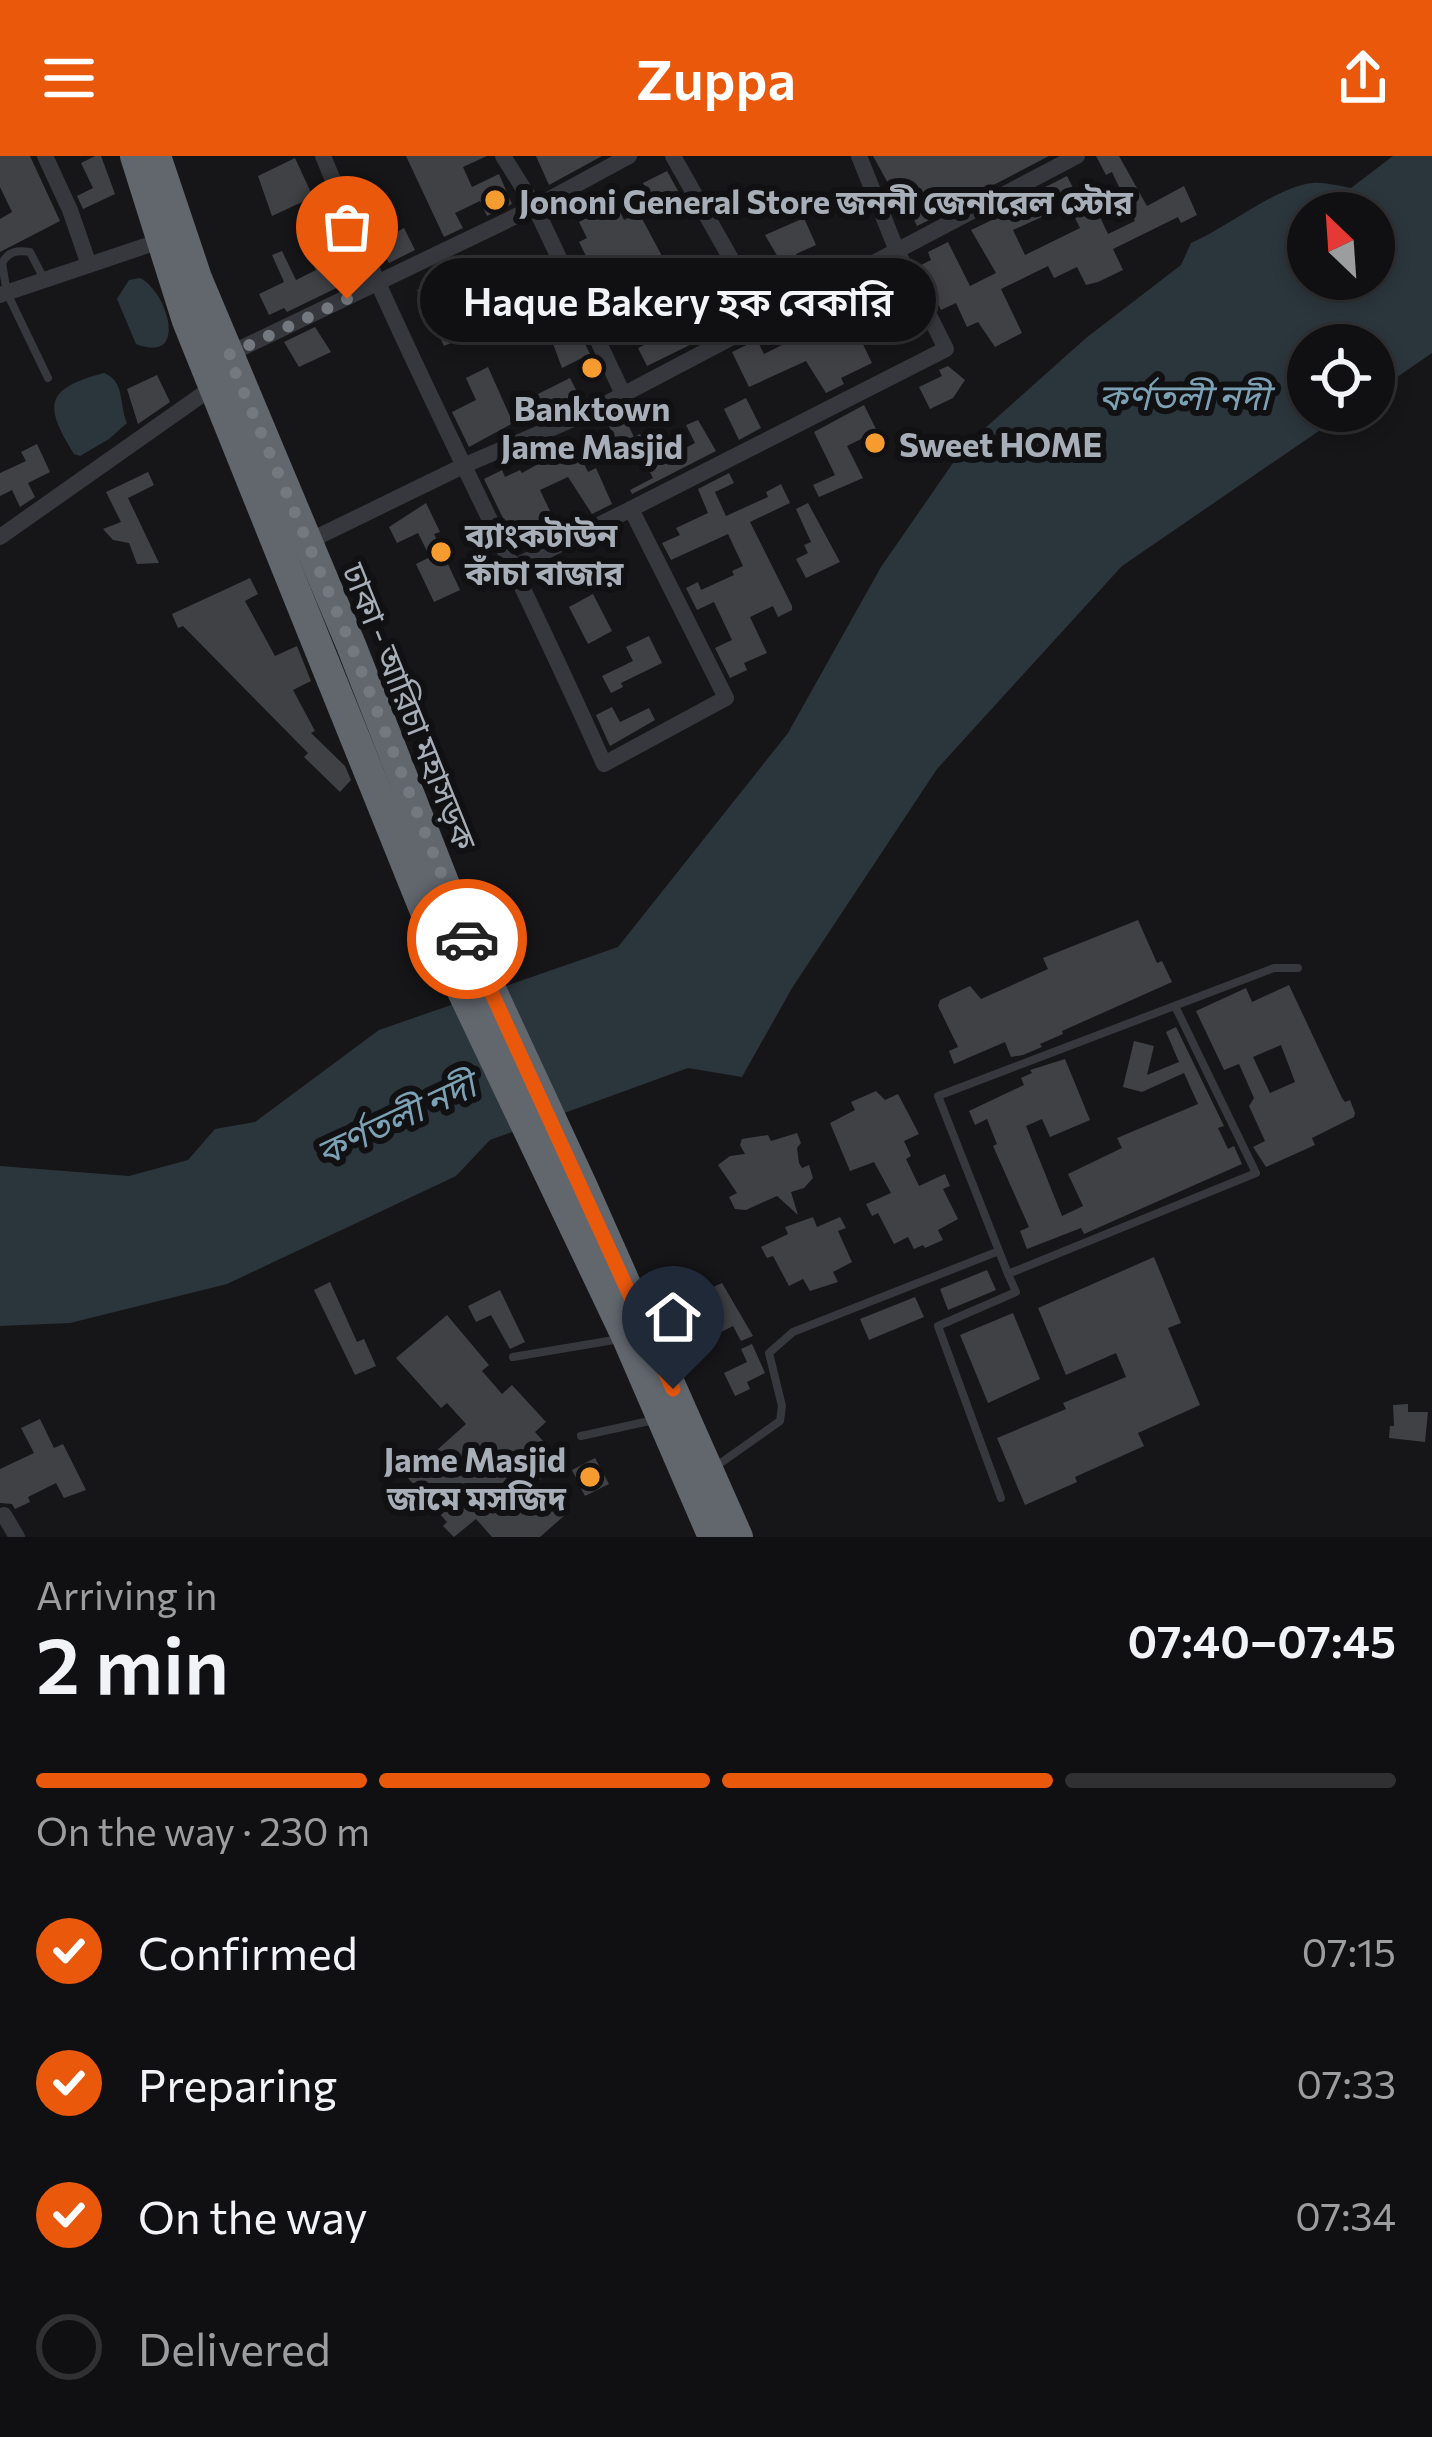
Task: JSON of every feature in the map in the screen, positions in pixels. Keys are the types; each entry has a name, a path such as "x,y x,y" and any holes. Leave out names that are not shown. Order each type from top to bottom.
{"highway":[{"name":"ঢাকা - আরিচা মহাসড়ক","path":"135,156 160,242 294,548 351,645 444,921 709,1471 716,1536"},
{"name":"ঢাকা - আরিচা মহাসড়ক","path":"156,156 197,278 215,369"},
{"path":"572,1191 627,1338 716,1536"}],"street":[{"path":"45,156 89,266"},
{"path":"323,156 376,286 604,764 727,698 631,509"},
{"path":"503,156 535,207 623,394"},
{"path":"0,537 215,369 629,156"},
{"path":"673,156 766,321"},
{"path":"514,568 946,349 897,251 859,156"},
{"path":"294,548 623,394 1077,156"},
{"path":"3,294 160,242"},
{"path":"4,1515 17,1537"}],"lane":[{"path":"44,280 30,252 19,250 2,263 3,294 47,378"},
{"path":"1001,1498 938,1326 1016,1292 938,1096 1274,968 1298,968"},
{"path":"1008,1274 1256,1173 1175,1006"},
{"path":"709,1471 780,1420 782,1406 770,1353 793,1332 999,1251"},
{"path":"513,1358 627,1338"},
{"path":"580,1436 662,1418"}],"water":[{"name":"কর্ণতলী নদী","path":"1393,156 1432,156 1432,353 1395,379 1395,324 1287,324 1287,432 1317,432 1122,566 937,769 792,988 742,1077 688,1068 490,1140 456,1176 227,1284 70,1323 0,1326 0,1166 129,1176 188,1160 215,1129 255,1122 379,1030 618,947 788,733 881,567 964,447 1086,338 1181,265 1191,243 1267,200 1297,186 1317,183 1351,188"},
{"path":"140,278 159,297 168,324 163,345 153,348 136,344 117,299 129,280"},
{"path":"104,373 118,387 127,423 80,456 74,454 58,423 55,402 70,386"}],"building":[{"path":"0,156 30,156 60,221 0,252 0,219 12,212 0,187"},
{"path":"101,156 115,194 83,209 77,196 93,188 81,163"},
{"path":"406,156 487,156 463,167 472,187 499,174 512,204 487,216 480,201 455,213 463,228 444,237"},
{"path":"536,156 602,156 549,185"},
{"path":"873,156 1049,156 959,203 954,191 924,204 931,219 917,226 901,190 894,194"},
{"path":"1096,156 1119,156 1147,206 1184,186 1197,215 1181,223 1178,217 1113,249 1123,270 1098,282 1086,285 1077,267 1054,278 1048,266 1001,289 1022,333 995,347 978,322 967,327 956,303 941,310 919,266 931,260 928,252 948,242 970,286 996,273 971,230 1067,176 1073,188 1039,205 1044,216 1013,230 1025,255 1080,228 1071,210 1092,200 1108,234 1135,221 1112,172 1106,175"},
{"path":"295,158 313,197 272,216 258,176"},
{"path":"667,171 688,209 675,216 666,198 654,205 643,183"},
{"path":"616,203 624,220 639,213 670,271 682,265 689,281 720,265 744,309 726,319 714,295 677,313 667,292 604,324 593,300 605,294 579,242 587,238 579,222"},
{"path":"804,218 816,245 796,254 806,275 777,287 771,275 785,269 765,235"},
{"path":"404,228 415,250 389,263 374,244"},
{"path":"321,232 339,259 351,254 361,276 287,312 284,308 269,315 259,294 284,282 272,255 282,251 296,280 316,270 304,245"},
{"path":"506,255 519,282 510,286 522,312 444,346 417,290 447,276 450,282"},
{"path":"892,270 910,305 904,308 899,298 857,319 872,363 841,378 844,384 826,393 806,361 749,387 732,352 757,340 764,354 802,335 794,319 819,307 822,312 833,306 835,310 855,300 852,293"},
{"path":"569,311 590,354 562,368 552,341 577,329"},
{"path":"692,322 700,340 647,366 638,348"},
{"path":"315,327 331,352 299,367 284,342"},
{"path":"948,366 965,380 953,398 930,409 919,387 942,376 939,370"},
{"path":"488,367 513,423 469,447 452,412 476,400 466,378"},
{"path":"157,375 170,402 138,424 127,389"},
{"path":"570,378 582,402 548,416 538,394"},
{"path":"746,398 761,428 739,440 724,409"},
{"path":"864,405 877,431 847,446 863,478 819,497 813,485 835,475 814,432"},
{"path":"621,410 634,437 640,434 652,458 632,464 626,461 605,418"},
{"path":"698,420 716,451 632,494 630,490 653,478 648,468 695,443 686,425"},
{"path":"37,444 50,472 28,483 35,497 20,507 12,490 0,496 0,473 26,461 21,452"},
{"path":"574,444 588,472 596,468 612,504 592,514 568,477 540,490 559,530 534,543 532,538 516,545 484,479 502,470 505,477 522,473"},
{"path":"148,472 154,485 128,498 159,563 137,564 129,543 113,540 103,529 121,522 106,492"},
{"path":"729,473 734,483 715,492 726,516 768,497 766,492 781,484 790,503 750,522 792,606 778,617 773,606 750,617 767,653 744,663 747,670 730,678 715,648 732,640 714,602 697,610 686,588 698,582 701,590 743,566 728,534 671,560 662,543 680,535 676,528 708,513 698,489"},
{"path":"426,503 440,532 434,534 460,590 434,602 416,564 430,557 418,533 397,543 389,527"},
{"path":"808,503 840,562 806,578 796,559 808,553 804,545 811,542 796,509"},
{"path":"250,578 258,594 245,601 275,656 297,646 311,681 293,690 315,731 311,733 345,766 351,780 340,792 183,626 178,628 172,614"},
{"path":"593,594 612,631 588,644 569,607"},
{"path":"649,636 662,663 611,693 602,676 633,661 626,647"},
{"path":"612,707 620,722 649,708 655,720 610,746 596,715"},
{"path":"1138,920 1157,963 1162,961 1172,982 1062,1031 1023,1055 1011,1057 1005,1042 954,1064 949,1051 958,1047 938,1006 940,1000 970,986 981,999 1048,969 1043,958"},
{"path":"1289,985 1342,1098 1350,1100 1355,1113 1312,1138 1315,1145 1266,1167 1253,1147 1265,1141 1249,1106 1254,1098 1239,1064 1224,1070 1196,1011 1246,988 1252,1002","holes":["1281,1045 1295,1082 1270,1093 1253,1057"]},
{"path":"1176,1027 1224,1126 1218,1128 1228,1149 1234,1146 1242,1164 1084,1234 1081,1228 1027,1249 1020,1231 1029,1227 993,1146 997,1144 987,1119 975,1125 969,1111 1024,1085 1021,1078 1030,1070 1065,1059 1090,1120 1050,1137 1042,1119 1026,1126 1062,1216 1083,1206 1068,1174 1122,1148 1117,1138 1198,1104 1184,1073 1142,1092 1123,1087 1134,1041 1154,1046 1147,1075 1179,1062 1166,1032"},
{"path":"876,1091 885,1100 898,1094 919,1134 904,1141 911,1156 906,1159 919,1186 945,1174 950,1186 943,1189 958,1219 938,1230 943,1240 925,1248 914,1249 908,1237 894,1244 878,1213 872,1216 866,1204 891,1193 874,1162 850,1171 830,1123 855,1110 851,1102"},
{"path":"797,1133 799,1163 802,1168 809,1165 813,1178 804,1188 791,1192 798,1215 777,1196 746,1210 735,1209 729,1197 737,1193 718,1165 730,1156 745,1154 742,1139 768,1135 771,1141"},
{"path":"813,1217 817,1227 840,1217 846,1228 838,1231 852,1262 833,1272 838,1282 810,1291 803,1279 789,1286 773,1256 767,1258 761,1247 788,1234 785,1227"},
{"path":"1154,1257 1181,1323 1168,1328 1200,1405 1138,1433 1144,1446 1025,1505 997,1438 1126,1377 1116,1353 1066,1375 1038,1308"},
{"path":"987,1270 996,1290 948,1310 940,1289"},
{"path":"330,1282 357,1342 364,1339 376,1366 355,1375 314,1290"},
{"path":"722,1283 753,1336 741,1341 733,1326 719,1333 705,1304 698,1307 693,1296"},
{"path":"500,1290 525,1342 510,1349 491,1315 476,1322 468,1306"},
{"path":"915,1297 924,1317 869,1340 860,1319"},
{"path":"1013,1313 1040,1379 988,1403 960,1335"},
{"path":"447,1315 489,1365 482,1371 502,1394 512,1385 546,1422 535,1432 561,1461 536,1483 565,1515 540,1537 492,1537 476,1519 454,1537 443,1526 447,1522 407,1477 466,1424 447,1403 441,1408 396,1358"},
{"path":"752,1344 765,1373 747,1382 750,1389 735,1396 724,1373 747,1362 741,1349"},
{"path":"1408,1404 1408,1412 1428,1412 1425,1442 1389,1438 1393,1405"},
{"path":"40,1419 54,1448 63,1444 86,1490 64,1498 56,1483 15,1509 0,1503 0,1469 34,1453 21,1428"},
{"name":"Jame Masjid জামে মসজিদ","path":"595,1458 609,1484 585,1496 572,1470"}],"way so far":[{"path":"347,299 228,355 351,645 467,939"}],"place":[{"name":"Jononi General Store জননী জেনারেল স্টোর","path":"495,200"},
{"name":"Haque Bakery হক বেকারি","path":"347,299"},
{"name":"Banktown Jame Masjid","path":"592,368"},
{"name":"Sweet HOME","path":"875,443"},
{"name":"ব্যাংকটাউন কাঁচা বাজার","path":"441,552"},
{"name":"Jame Masjid জামে মসজিদ","path":"590,1477"}],"route":[{"path":"467,939 673,1389"}]}
